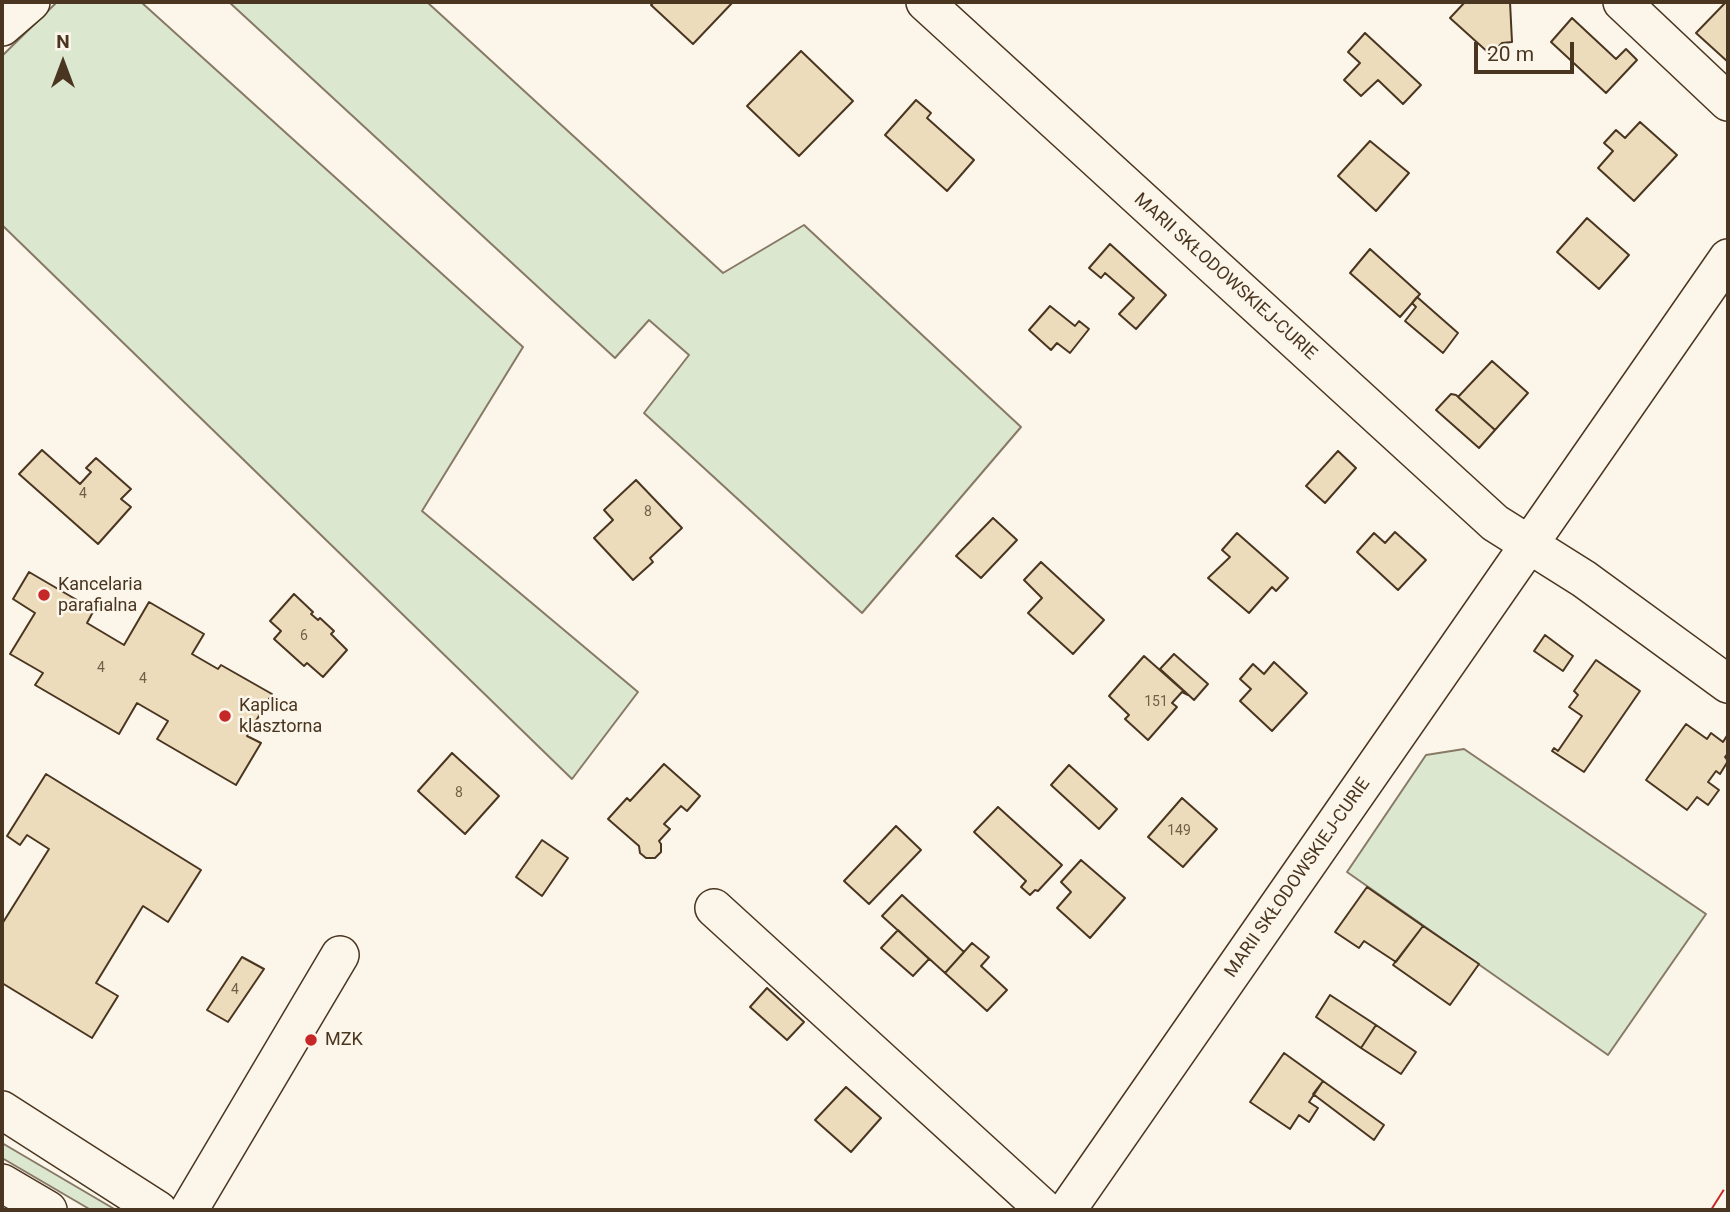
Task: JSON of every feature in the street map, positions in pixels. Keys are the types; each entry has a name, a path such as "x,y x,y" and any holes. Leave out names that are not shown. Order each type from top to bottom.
{"street":[{"path":"2,27 31,2"},
{"name":"MARII SKŁODOWSKIEJ-CURIE","path":"925,2 1485,514 1530,547 1584,579 1728,684"},
{"path":"1622,2 1728,102"},
{"name":"MARII SKŁODOWSKIEJ-CURIE","path":"1068,1210 1728,258"},
{"path":"714,908 1045,1210"},
{"path":"188,1210 341,955"},
{"path":"2,1110 158,1210"},
{"path":"2,1183 48,1210"}],"green space":[{"path":"57,2 141,2 523,347 422,511 638,692 572,779 2,225 2,56"},
{"path":"229,2 427,2 723,273 804,225 1021,427 862,613 644,413 689,355 649,320 615,358"},
{"path":"1464,749 1706,914 1608,1055 1347,872 1426,755"},
{"path":"2,1143 116,1210 91,1210 2,1158"}],"building":[{"path":"654,2 733,2 693,44 651,5"},
{"path":"1465,2 1510,2 1512,42 1502,43 1491,55 1450,18"},
{"path":"1728,2 1728,62 1696,33"},
{"path":"1572,18 1616,59 1626,49 1637,60 1606,93 1551,42"},
{"path":"1365,33 1421,85 1403,104 1378,80 1361,96 1344,80 1360,63 1348,52"},
{"path":"801,51 853,101 799,156 747,106"},
{"path":"916,100 931,113 927,118 974,160 947,191 885,135"},
{"path":"1640,122 1677,155 1634,201 1598,168 1613,151 1604,143 1616,130 1625,138"},
{"path":"1370,141 1409,173 1376,211 1338,176"},
{"path":"1587,218 1629,255 1599,289 1557,252"},
{"path":"1110,244 1166,295 1136,329 1119,314 1134,298 1105,273 1101,278 1089,268"},
{"path":"1370,249 1420,294 1400,317 1350,273"},
{"path":"1417,297 1458,333 1443,353 1405,321 1416,307 1412,303"},
{"path":"1050,306 1075,326 1079,321 1089,329 1070,353 1057,343 1051,350 1029,330"},
{"path":"1492,361 1528,393 1495,430 1458,397"},
{"path":"1451,394 1456,395 1495,430 1479,448 1436,410"},
{"path":"42,450 80,484 91,472 86,468 96,458 131,489 121,499 131,507 98,544 19,474"},
{"path":"1338,451 1356,468 1325,503 1306,486"},
{"path":"636,480 682,528 650,558 653,562 633,580 594,538 613,520 604,510"},
{"path":"993,518 1017,540 981,578 956,556"},
{"path":"1395,532 1426,560 1398,590 1357,552 1374,533 1385,543"},
{"path":"1237,533 1288,578 1276,591 1272,587 1249,613 1208,578 1230,557 1222,550"},
{"path":"1041,562 1104,620 1073,654 1028,613 1042,598 1024,580"},
{"path":"29,572 94,610 87,623 124,645 149,602 204,634 192,654 218,669 221,665 272,694 247,736 261,743 236,785 157,739 168,721 137,703 119,734 35,685 43,673 10,654 35,613 13,599"},
{"path":"294,594 313,612 311,614 318,620 320,618 334,631 331,634 347,650 323,677 307,663 304,666 274,639 281,631 270,621"},
{"path":"1545,635 1573,656 1563,671 1534,651"},
{"path":"1174,654 1208,684 1194,700 1160,669"},
{"path":"1144,656 1188,695 1182,692 1172,703 1177,707 1148,740 1125,719 1129,715 1109,696"},
{"path":"1596,660 1640,691 1584,772 1552,751 1554,748 1558,751 1582,716 1569,707 1578,695 1574,691"},
{"path":"1274,662 1307,693 1272,731 1240,701 1251,689 1240,679 1253,664 1264,674"},
{"path":"1686,724 1707,739 1711,733 1723,742 1728,734 1728,753 1725,757 1728,761 1720,774 1716,771 1708,782 1719,790 1708,805 1697,797 1687,810 1646,780"},
{"path":"452,753 499,796 465,834 418,791"},
{"path":"664,764 700,796 687,811 681,806 664,824 670,829 659,841 661,852 655,858 646,858 640,853 639,846 608,819 627,798 630,801"},
{"path":"1069,765 1117,809 1099,829 1051,785"},
{"path":"46,774 201,870 168,922 143,906 96,983 118,996 92,1038 2,983 2,924 49,849 27,835 20,845 7,836"},
{"path":"1182,798 1217,829 1183,867 1148,837"},
{"path":"998,807 1062,865 1038,891 1035,890 1030,895 1021,887 1026,881 974,832"},
{"path":"896,826 921,850 869,904 844,881"},
{"path":"542,840 568,858 542,896 516,877"},
{"path":"1081,860 1125,898 1090,938 1057,908 1071,892 1061,882"},
{"path":"1367,887 1423,926 1396,962 1364,941 1359,948 1335,932"},
{"path":"902,895 964,952 945,973 882,916"},
{"path":"1423,926 1479,964 1450,1005 1393,965"},
{"path":"898,930 929,959 913,976 881,948"},
{"path":"972,943 989,957 981,966 1007,990 987,1011 945,973"},
{"path":"242,957 264,969 228,1022 207,1010"},
{"path":"767,988 804,1022 787,1040 750,1007"},
{"path":"1330,995 1376,1025 1361,1048 1316,1017"},
{"path":"1376,1025 1416,1052 1401,1074 1361,1048"},
{"path":"1284,1053 1323,1081 1309,1102 1318,1108 1309,1122 1299,1115 1290,1129 1250,1102"},
{"path":"1323,1081 1384,1125 1374,1140 1313,1094"},
{"path":"846,1087 881,1118 851,1152 815,1120"}],"power":[{"path":"1711,1210 1728,1183"}],"place":[{"name":"Kancelaria parafialna","path":"44,595"},
{"name":"Kaplica klasztorna","path":"225,716"},
{"name":"MZK","path":"311,1040"}]}
